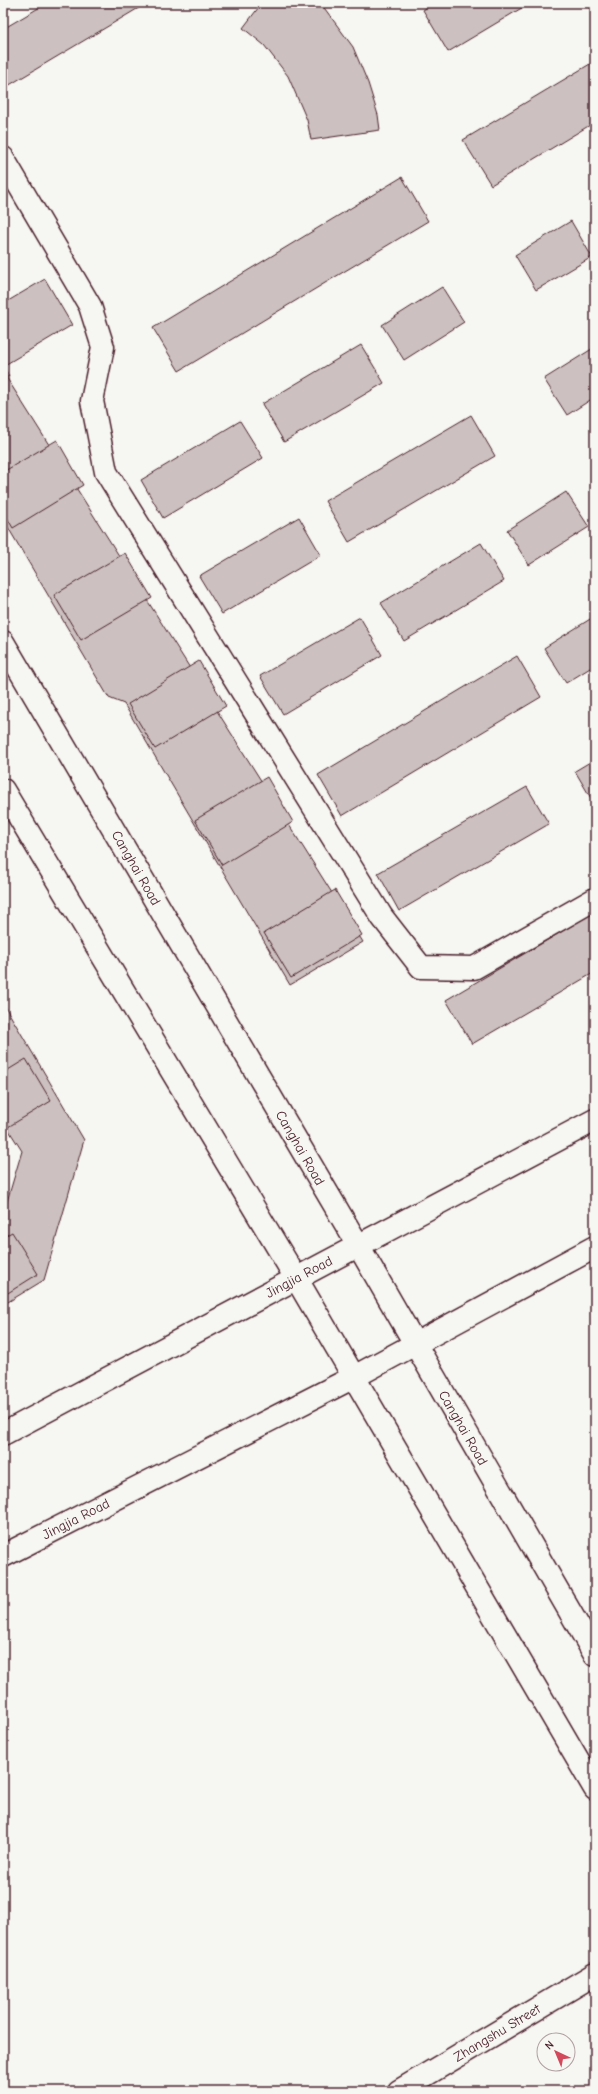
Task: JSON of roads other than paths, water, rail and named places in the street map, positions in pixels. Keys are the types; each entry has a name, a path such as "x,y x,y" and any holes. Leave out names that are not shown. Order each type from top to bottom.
{"main road":[{"path":"6,172 90,306 103,347 92,401 106,472 382,917 421,967 474,968 595,899"},
{"name":"Canghai Road","path":"3,642 358,1245 595,1655"},
{"path":"3,790 296,1278 595,1789"},
{"name":"Jingjia Road","path":"3,1434 595,1120"},
{"name":"Jingjia Road","path":"3,1556 354,1377 595,1247"},
{"name":"Zhangshu Street","path":"399,2091 595,1974"}]}
